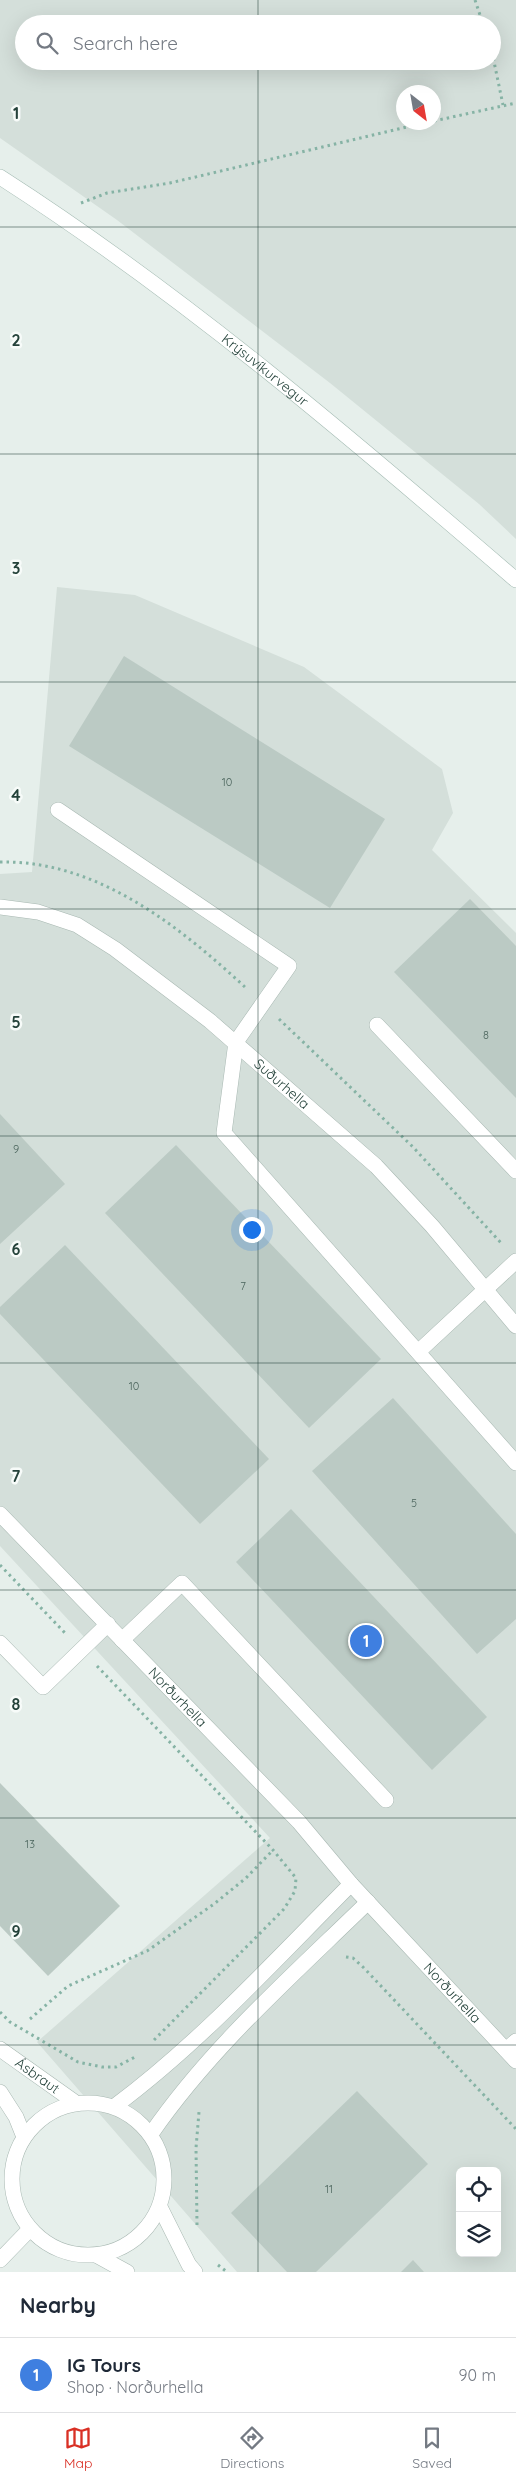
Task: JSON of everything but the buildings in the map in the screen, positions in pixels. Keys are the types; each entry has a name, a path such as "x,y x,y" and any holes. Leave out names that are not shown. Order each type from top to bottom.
{"street":[{"name":"Krýsuvíkurvegur","path":"0,177 54,212 172,298 354,442 516,580"},
{"path":"58,810 289,966 236,1042 224,1133 516,1463"},
{"name":"Suðurhella","path":"0,907 38,912 77,925 157,980 236,1042 376,1166 432,1226 516,1326"},
{"path":"377,1025 516,1171"},
{"path":"418,1352 516,1262"},
{"name":"Norðurhella","path":"0,1514 299,1822 351,1884 513,2051"},
{"path":"122,1640 182,1583 386,1800"},
{"path":"0,1643 43,1688 108,1624"},
{"path":"115,2106 148,2082 193,2041 351,1884"},
{"path":"151,2134 176,2098 210,2057 368,1902"},
{"name":"Ásbraut","path":"0,2049 76,2103"},
{"path":"0,2092 16,2117 24,2137"},
{"path":"96,2102 115,2106 135,2118 151,2134 162,2157 165,2182 160,2207 149,2225 135,2240 117,2250 96,2255 72,2254 49,2245 30,2229 17,2208 11,2184 14,2160 24,2137 38,2120 56,2109 76,2103 96,2102"},
{"path":"160,2207 194,2272"},
{"path":"0,2260 30,2229"},
{"path":"96,2255 127,2272"}],"path":[{"path":"475,0 481,15"},
{"path":"496,70 503,105"},
{"path":"441,119 516,103"},
{"path":"54,212 107,193 170,183 396,130"},
{"path":"0,862 26,861 70,871 155,912 226,969 413,1147 516,1262"},
{"path":"0,1564 273,1850 296,1878 295,1891 284,1909 149,2046"},
{"path":"30,2019 68,1986 147,1951 160,1942 246,1878 273,1850"},
{"path":"340,1956 352,1958 364,1968 516,2129"}],"shaded area":[{"path":"0,0 516,0 516,539 479,504 330,383 117,220 0,138"},
{"path":"57,587 135,595 304,667 442,769 453,813 432,850 516,933 516,2272 237,2272 37,2042 270,1838 0,1546 0,874 32,872"}],"place":[{"name":"IG Tours","path":"366,1641"}]}
